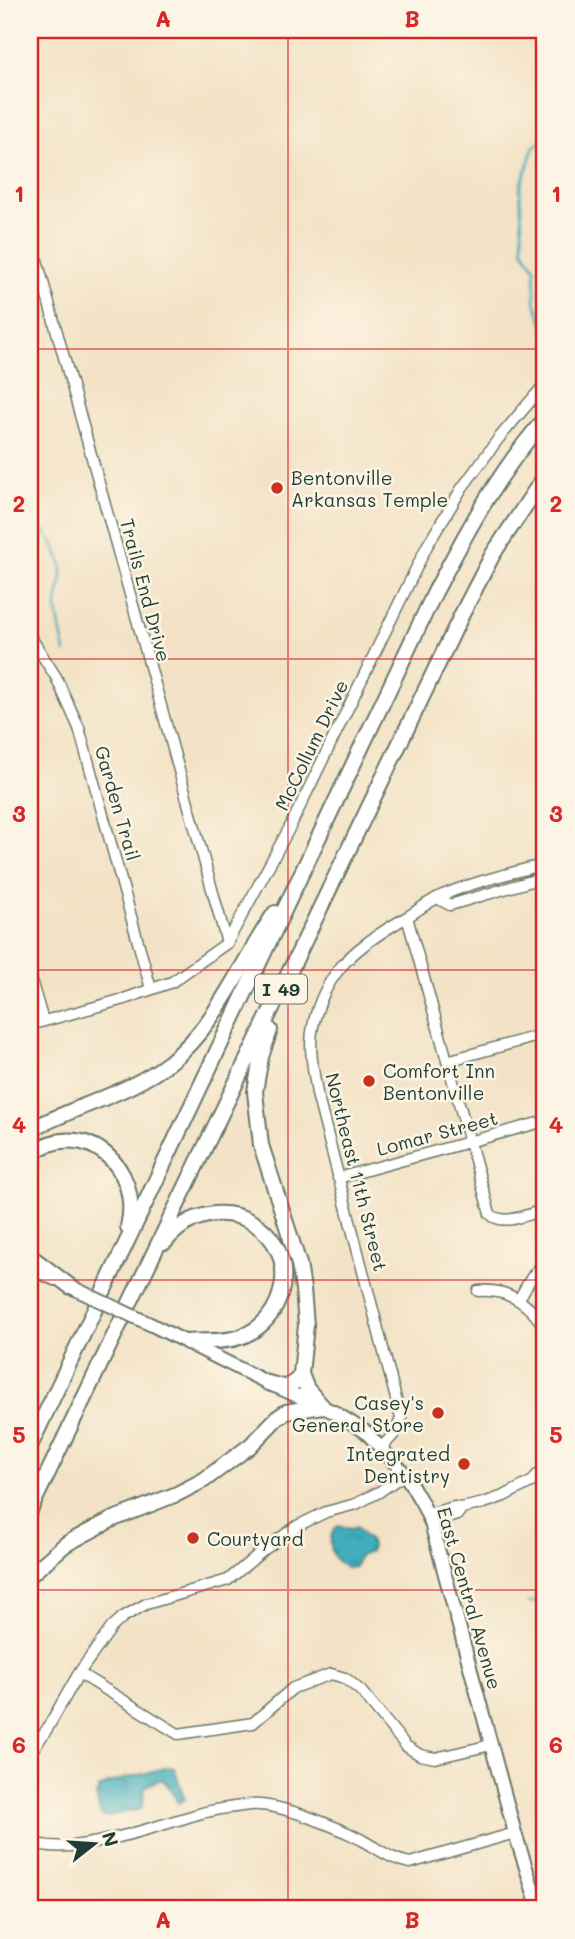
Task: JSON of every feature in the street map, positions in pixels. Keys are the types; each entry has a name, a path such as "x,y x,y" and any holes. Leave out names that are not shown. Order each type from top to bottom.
{"highway":[{"name":"I 49","path":"30,1446 435,592 495,484 545,419"},
{"name":"I 49","path":"30,1510 475,589 493,554 545,476"},
{"path":"30,1130 143,1080 181,1052 210,1018 263,930 298,881"},
{"path":"295,959 265,1045 255,1092 261,1146 299,1264 306,1325 301,1374 307,1389 322,1406"},
{"path":"30,1154 44,1146 72,1141 99,1148 109,1156 119,1166 129,1189 130,1217 124,1245"},
{"path":"155,1254 169,1237 186,1223 203,1215 223,1213 242,1217 259,1227 278,1252 283,1284 277,1305 264,1323 238,1338 187,1342"},
{"path":"30,1256 71,1287"},
{"path":"268,1383 286,1388 301,1374"},
{"path":"30,1576 66,1544 111,1520 177,1494 204,1480 250,1446 286,1412 322,1406"}],"main road":[{"name":"East Central Avenue","path":"30,1268 268,1383 322,1406 366,1432 405,1474 429,1519 515,1833 539,1909"}],"street":[{"name":"Trails End Drive","path":"33,246 227,943"},
{"name":"McCollum Drive","path":"30,1025 172,982 227,943 291,825 427,546 462,488 499,438 545,384"},
{"name":"Garden Trail","path":"30,636 56,677 79,728 151,989"},
{"name":"Northeast 11th Street","path":"382,1447 396,1432 401,1418 317,1094 311,1055 313,1027 323,994 354,951 379,933 448,892 545,864"},
{"path":"437,898 450,905 545,877"},
{"path":"407,917 490,1214 504,1221 545,1209"},
{"path":"30,977 43,1021"},
{"path":"447,1061 545,1034"},
{"name":"Lomar Street","path":"338,1178 545,1121"},
{"path":"519,1300 535,1273 545,1265"},
{"path":"478,1291 492,1289 519,1300 529,1307 545,1328"},
{"path":"533,1481 537,1475 545,1473"},
{"path":"30,1753 79,1674 112,1627 123,1617 146,1604 229,1580 297,1526 327,1512 356,1504 405,1474"},
{"path":"429,1519 457,1515 462,1508 504,1496 533,1481 545,1481"},
{"path":"79,1674 178,1734 253,1723 293,1688 331,1674 345,1678 360,1691 407,1746 420,1755 435,1758 491,1745"},
{"path":"30,1841 41,1846 57,1846 102,1841 205,1812 254,1805 287,1811 326,1824 362,1840 394,1860 410,1863 515,1833"},
{"path":"337,1909 347,1903 360,1909"}],"water":[{"path":"338,1526 352,1529 357,1527 372,1547 370,1552 359,1556 355,1567 341,1565 333,1553 331,1538"},
{"path":"168,1767 174,1768 185,1800 178,1803 163,1780 156,1781 145,1787 141,1809 104,1817 100,1813 96,1796 99,1789 109,1783"}],"waterway":[{"path":"543,141 534,146 520,189 523,249 535,268 535,302 545,328"},
{"path":"30,519 48,536 60,559 62,575 57,609 65,653"},
{"path":"528,1603 545,1600"}],"place":[{"name":"Bentonville Arkansas Temple","path":"277,488"},
{"name":"Comfort Inn Bentonville","path":"369,1081"},
{"name":"Casey's General Store","path":"438,1413"},
{"name":"Integrated Dentistry","path":"464,1464"},
{"name":"Courtyard","path":"193,1538"}]}
